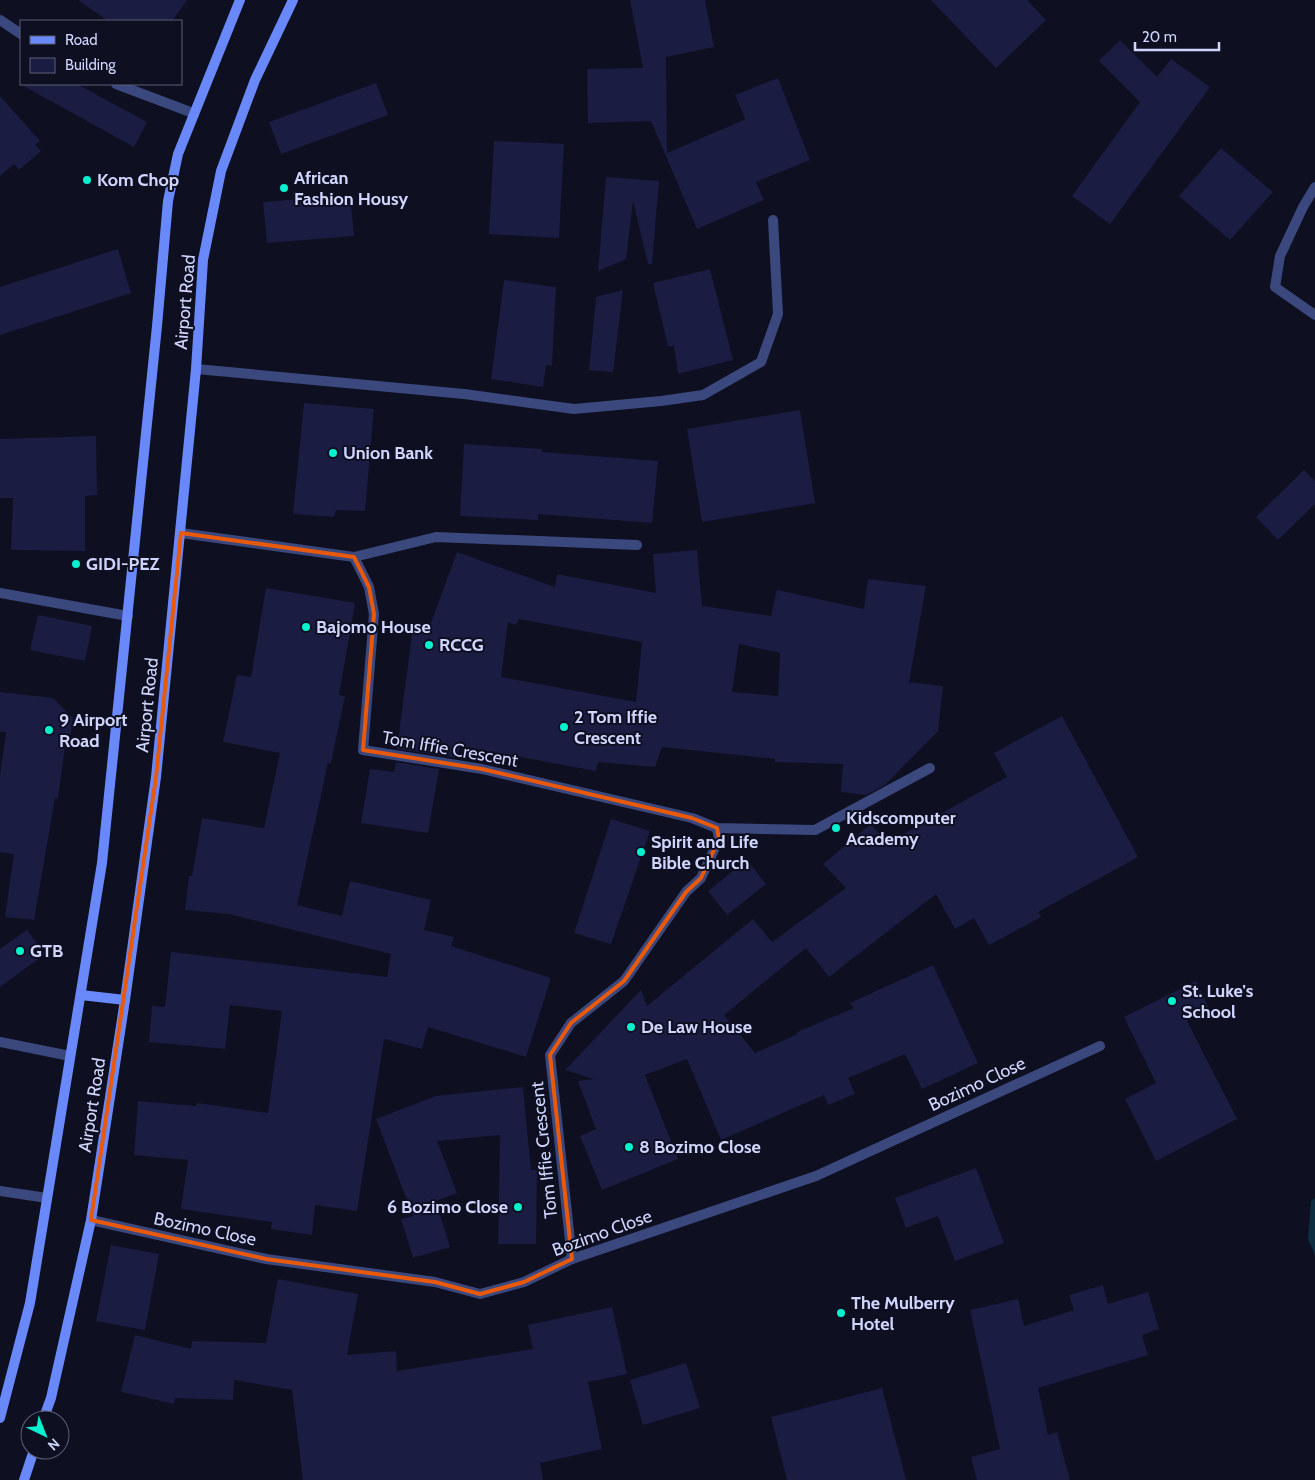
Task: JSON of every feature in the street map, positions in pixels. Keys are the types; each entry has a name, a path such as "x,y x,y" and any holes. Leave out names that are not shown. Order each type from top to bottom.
{"main road":[{"name":"Airport Road","path":"0,1418 30,1303 102,863 168,201 178,154 240,0"},
{"name":"Airport Road","path":"47,1410 51,1398 91,1220 125,1000 156,777 196,369 203,260 221,171 255,80 293,0"},
{"path":"80,995 125,1000"},
{"path":"24,1480 31,1460"}],"street":[{"path":"0,20 20,33"},
{"path":"119,85 193,113"},
{"path":"1315,187 1303,207 1280,256 1275,287 1315,315"},
{"path":"196,369 464,394 574,408 662,401 703,394 761,362 778,314 773,220"},
{"path":"181,533 354,557 436,537 637,545"},
{"name":"Tom Iffie Crescent","path":"354,557 369,587 374,614 363,750 482,770 692,818 717,828 815,830 930,768"},
{"path":"0,593 128,616"},
{"name":"Tom Iffie Crescent","path":"572,1259 550,1055 571,1023 624,981 686,892 701,878 719,839 717,828"},
{"path":"0,1042 70,1056"},
{"name":"Bozimo Close","path":"91,1220 266,1259 435,1282 480,1294 524,1282 572,1259 816,1176 1100,1046"},
{"path":"0,1191 47,1198"}],"highlighted area":[{"path":"181,533 354,557 369,587 374,614 363,750 482,769 692,818 717,828 719,839 701,878 686,892 624,981 571,1023 550,1055 572,1259 524,1282 480,1294 435,1282 266,1259 91,1220 156,777"}],"water":[{"path":"1315,1198 1315,1255 1308,1239 1311,1201"}],"building":[{"path":"78,0 187,0 173,20 107,20"},
{"path":"630,0 705,0 714,47 666,57 667,153 746,119 735,95 778,78 810,160 756,182 764,200 697,229 651,121 588,123 587,69 643,68"},
{"path":"931,0 1027,0 1046,20 996,68"},
{"path":"1120,40 1157,77 1171,59 1210,87 1110,224 1072,196 1140,102 1099,61"},
{"path":"376,83 388,115 281,154 269,122"},
{"path":"22,85 79,85 147,122 134,147"},
{"path":"0,96 40,141 35,145 41,151 19,170 14,164 0,176"},
{"path":"494,141 564,144 559,238 489,234"},
{"path":"1221,148 1273,192 1230,240 1179,196"},
{"path":"606,177 659,181 652,264 648,264 633,201 626,259 598,271"},
{"path":"350,195 354,236 267,243 263,202"},
{"path":"118,249 131,293 0,335 0,287"},
{"path":"710,269 733,360 678,374 674,346 668,346 653,283"},
{"path":"504,280 556,287 552,366 546,365 543,387 491,379"},
{"path":"623,290 613,372 589,370 596,297"},
{"path":"304,403 374,409 365,511 336,510 334,517 293,514"},
{"path":"800,410 815,503 702,522 687,429"},
{"path":"96,436 97,495 85,496 85,551 11,550 13,498 0,498 0,439"},
{"path":"464,444 542,449 542,452 658,461 652,523 538,514 538,520 460,516"},
{"path":"1304,470 1315,481 1315,504 1278,540 1256,517"},
{"path":"697,550 702,606 771,616 777,590 864,609 868,579 926,586 909,682 943,686 938,731 885,785 866,795 841,792 843,764 775,762 775,759 662,747 655,767 598,762 596,771 460,746 457,758 397,749 413,627 429,628 457,552 555,587 557,574 656,593 653,554","holes":["519,619 642,642 636,702 501,677 508,622 516,625","739,644 780,653 778,696 732,692"]},
{"path":"266,588 355,603 339,695 345,696 331,763 328,763 297,905 342,916 350,881 431,900 424,930 454,937 451,946 551,978 526,1057 428,1027 422,1049 384,1039 357,1211 315,1205 312,1235 271,1229 272,1222 181,1209 188,1160 134,1155 138,1101 196,1106 197,1103 268,1113 282,1011 230,1005 225,1049 149,1042 152,1006 165,1007 171,952 387,977 391,954 229,914 185,910 189,876 192,876 202,818 264,828 280,753 223,742 237,675 251,677"},
{"path":"38,615 92,626 85,661 30,650"},
{"path":"0,692 53,698 73,718 69,748 65,747 58,798 55,798 34,920 5,917 14,854 0,852 0,776 6,732 0,732"},
{"path":"1062,716 1138,857 1038,912 1041,917 989,945 974,918 955,929 936,894 829,977 806,948 724,1015 755,1053 798,1034 797,1032 854,1008 850,1003 933,965 978,1063 922,1089 905,1054 848,1078 855,1094 828,1105 824,1095 721,1140 687,1059 645,1075 678,1159 602,1190 580,1136 596,1129 578,1081 594,1079 565,1070 641,990 647,1006 753,919 772,942 846,888 823,864 871,824 887,843 1007,777 994,753"},
{"path":"396,762 439,769 428,833 361,823 370,769 394,772"},
{"path":"611,819 650,831 611,944 574,933"},
{"path":"747,860 766,884 727,915 708,891"},
{"path":"27,930 45,954 0,987 0,949"},
{"path":"1196,981 1210,1010 1187,1021 1237,1119 1156,1161 1125,1099 1156,1083 1124,1017"},
{"path":"523,1087 531,1170 537,1170 536,1244 498,1244 500,1135 437,1141 457,1193 436,1201 450,1247 413,1258 401,1219 413,1216 376,1119 436,1096"},
{"path":"976,1168 1004,1243 955,1261 938,1216 906,1228 895,1198"},
{"path":"111,1245 159,1254 145,1330 96,1321"},
{"path":"278,1279 358,1294 347,1355 396,1351 397,1371 533,1349 528,1325 612,1307 627,1374 588,1382 602,1449 540,1463 543,1480 303,1480 292,1390 234,1380 233,1400 175,1398 174,1404 121,1392 135,1335 191,1349 192,1341 266,1343"},
{"path":"1103,1285 1108,1304 1148,1292 1159,1329 1142,1335 1148,1355 1038,1388 1048,1435 1057,1432 1070,1480 977,1480 971,1457 1000,1449 970,1310 1018,1299 1024,1326 1074,1310 1069,1295"},
{"path":"686,1363 700,1408 643,1425 630,1380"},
{"path":"882,1388 906,1480 787,1480 771,1417"}],"place":[{"name":"Kom Chop","path":"87,180"},
{"name":"African Fashion Housy","path":"284,188"},
{"name":"Union Bank","path":"333,453"},
{"name":"GIDI-PEZ","path":"76,564"},
{"name":"Bajomo House","path":"306,627"},
{"name":"RCCG","path":"429,645"},
{"name":"2 Tom Iffie Crescent","path":"564,727"},
{"name":"9 Airport Road","path":"49,730"},
{"name":"Kidscomputer Academy","path":"836,828"},
{"name":"Spirit and Life Bible Church","path":"641,852"},
{"name":"GTB","path":"20,951"},
{"name":"St. Luke's School","path":"1172,1001"},
{"name":"De Law House","path":"631,1027"},
{"name":"8 Bozimo Close","path":"629,1147"},
{"name":"6 Bozimo Close","path":"518,1207"},
{"name":"The Mulberry Hotel","path":"841,1313"}]}
